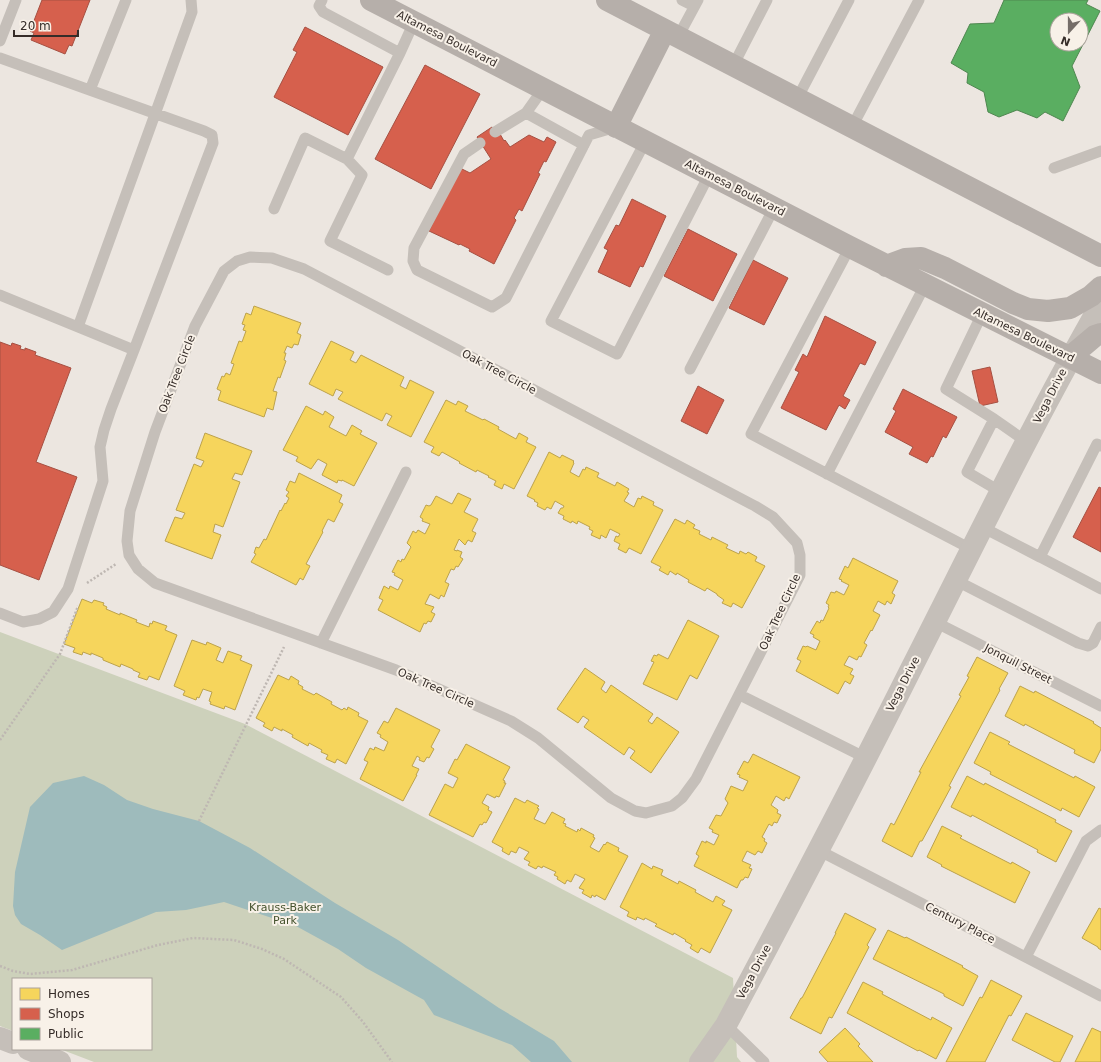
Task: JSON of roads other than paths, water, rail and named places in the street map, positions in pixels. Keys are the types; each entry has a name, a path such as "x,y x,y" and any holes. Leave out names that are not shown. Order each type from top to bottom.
{"main road":[{"name":"Altamesa Boulevard","path":"371,0 886,266 1101,373"},
{"path":"607,0 1101,256"},
{"path":"616,127 671,34"},
{"path":"886,266 906,259 921,258 945,268 1013,303 1028,309 1048,311 1070,308 1090,296 1101,287"},
{"path":"1070,357 1095,336 1101,334"}],"street":[{"name":"Vega Drive","path":"700,1062 726,1025 866,758 955,580 1070,357 1101,304"},
{"path":"0,1038 12,1043"},
{"path":"30,1050 52,1061"}],"lane":[{"path":"0,41 16,0"},
{"path":"90,90 126,0"},
{"path":"78,327 192,12 191,0"},
{"path":"322,0 319,6 323,12 400,53"},
{"path":"671,34 696,3 682,0"},
{"path":"733,66 767,0"},
{"path":"797,99 848,0"},
{"path":"852,128 919,0"},
{"path":"347,159 414,22"},
{"path":"0,58 204,131 212,135 213,143 111,408 100,447 103,481 68,589 53,612 39,619 23,622 0,613"},
{"path":"495,132 526,113 543,89"},
{"path":"526,113 584,145"},
{"path":"480,143 464,154 414,248 413,261 417,270 492,307 506,298 589,134 616,127"},
{"path":"274,209 305,138 347,159 362,175 330,241 388,270"},
{"path":"645,142 551,321 617,354 709,175"},
{"path":"1054,168 1101,151"},
{"path":"690,370 774,208"},
{"path":"850,247 751,434 971,549"},
{"name":"Oak Tree Circle","path":"250,257 272,258 304,269 755,506 773,517 797,543 800,555 800,575 696,779 682,798 672,806 646,813 635,811 611,798 538,738 511,721 396,670 321,643 155,583 138,569 129,555 127,541 130,511 155,432 195,326 224,271 237,261 250,257"},
{"path":"827,474 925,285"},
{"path":"0,295 134,350"},
{"path":"982,314 946,389 1027,442"},
{"path":"994,419 967,472 1001,492"},
{"path":"1040,557 1097,444 1101,446"},
{"path":"321,643 406,472"},
{"path":"982,527 1101,589"},
{"path":"955,580 1078,643 1088,646 1093,643 1101,627"},
{"name":"Jonquil Street","path":"935,622 1101,706"},
{"path":"740,695 866,758"},
{"path":"1026,957 1086,841 1101,830"},
{"name":"Century Place","path":"818,850 1101,996"},
{"path":"726,1025 764,1062"}],"water":[{"path":"84,776 104,785 127,800 153,809 199,821 250,848 335,903 398,940 499,1008 554,1041 572,1062 531,1062 512,1045 434,1015 424,1000 366,968 338,949 296,926 224,902 186,910 156,912 62,950 21,924 15,915 13,906 15,872 30,807 53,783"}],"park label":[{"name":"Krauss-Baker Park","path":"285,913"}]}
